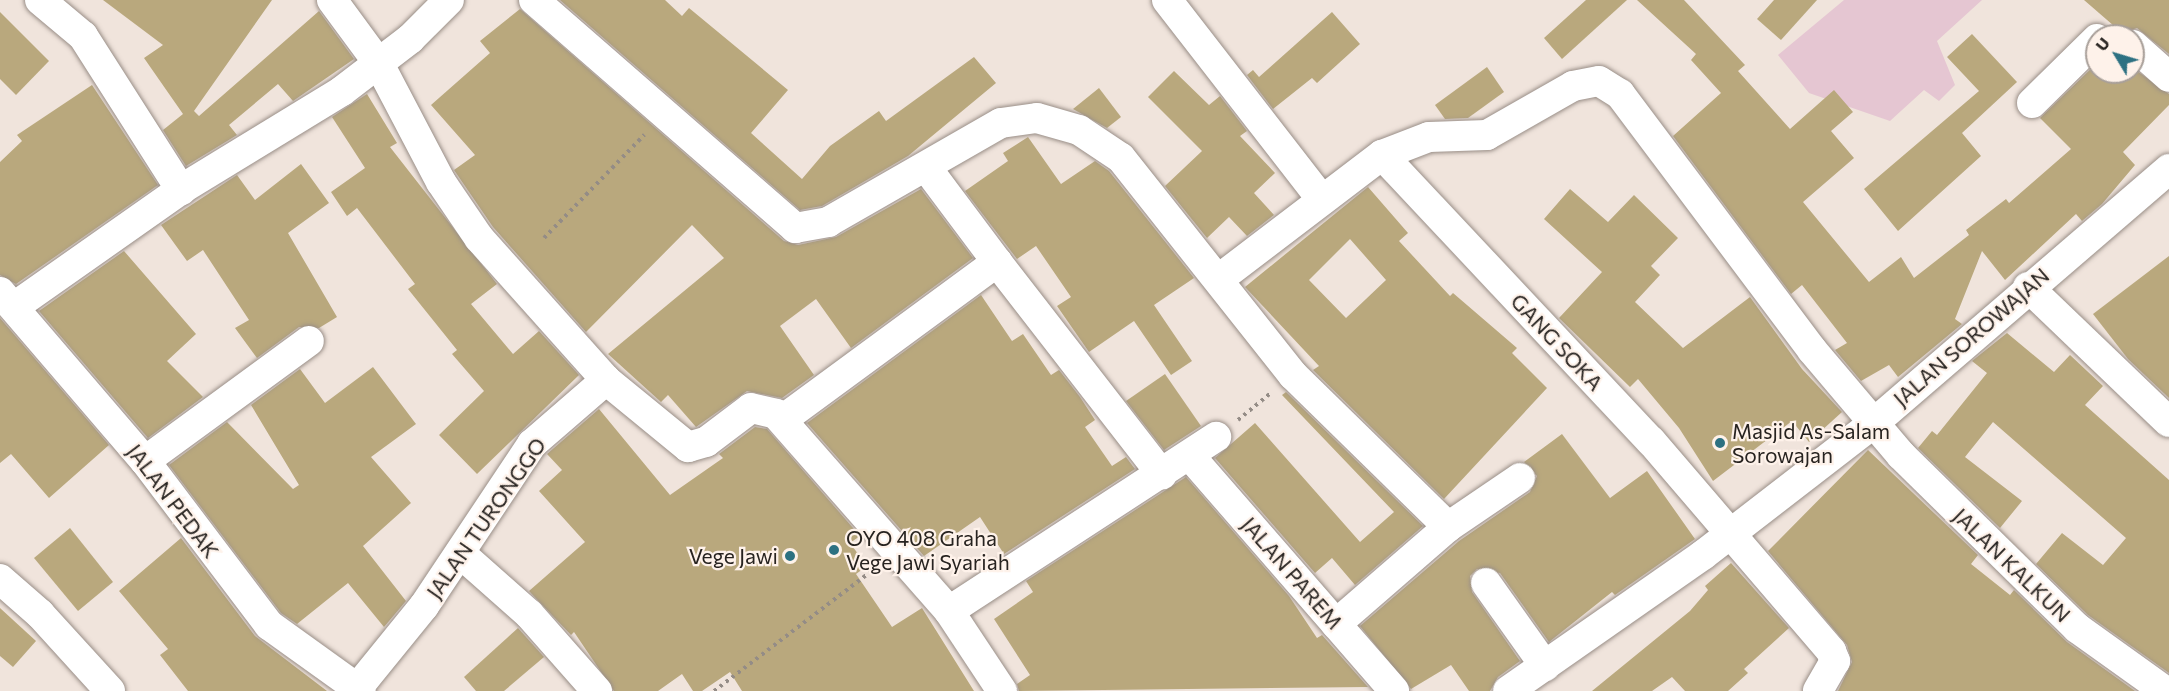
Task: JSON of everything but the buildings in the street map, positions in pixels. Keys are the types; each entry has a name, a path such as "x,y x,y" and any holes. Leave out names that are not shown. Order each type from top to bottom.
{"street":[{"path":"40,0 83,36 181,190"},
{"path":"332,0 379,64 441,182 479,238 606,380 688,447 706,442 755,407 782,420 949,611 1002,691"},
{"path":"7,300 379,64 450,0"},
{"path":"534,0 795,228 828,222 1001,123 1037,118 1079,130 1121,158 1293,375 1448,527"},
{"path":"1167,0 1322,200"},
{"path":"2032,103 2085,52"},
{"path":"2145,56 2169,78"},
{"name":"JALAN KALKUN","path":"1219,279 1382,155 1429,137 1487,135 1573,86 1599,81 1620,94 1812,350 1875,422 2017,572 2078,628 2165,691"},
{"name":"GANG SOKA","path":"1382,155 1730,531 1831,651 1835,661 1818,691"},
{"path":"926,166 997,262 1162,475"},
{"name":"JALAN SOROWAJAN","path":"1508,691 1730,531 1875,422 2028,287 2169,169"},
{"path":"782,420 997,262"},
{"path":"2028,287 2169,422"},
{"name":"JALAN PEDAK","path":"7,300 145,461 269,625 360,689"},
{"path":"145,461 309,341"},
{"name":"JALAN TURONGGO","path":"360,689 460,553 532,444 606,380"},
{"path":"949,611 1162,475 1216,437"},
{"name":"JALAN PAREM","path":"1190,456 1394,691"},
{"path":"1336,624 1448,527 1520,478"},
{"path":"460,553 529,614 597,691"},
{"path":"0,579 40,614 110,691"},
{"path":"1486,583 1545,666"}],"path":[{"path":"544,238 663,115"},
{"path":"1216,437 1293,375"},
{"path":"714,691 898,552"}],"shaded area":[{"path":"1844,0 1982,0 1937,41 1955,85 1939,101 1924,90 1890,121 1809,93 1778,55"}],"place":[{"name":"Masjid As-Salam Sorowajan","path":"1720,443"},
{"name":"OYO 408 Graha Vege Jawi Syariah","path":"834,550"},
{"name":"Vege Jawi","path":"790,556"}]}
